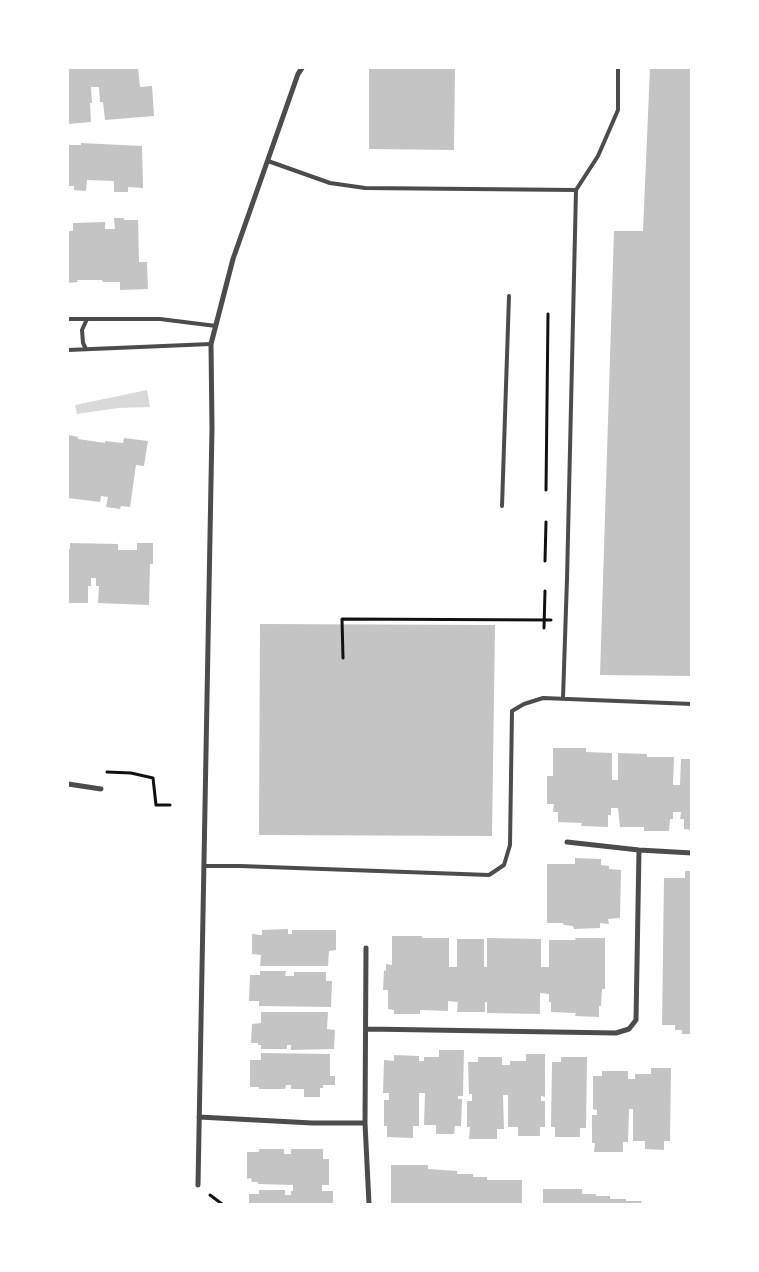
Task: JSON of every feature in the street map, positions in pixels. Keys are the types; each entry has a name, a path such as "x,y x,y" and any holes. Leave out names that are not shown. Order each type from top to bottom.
{"street":[{"path":"297,68 298,74"},
{"path":"198,1185 212,428 211,344 233,259 298,74 302,68"},
{"path":"68,784 101,789"},
{"path":"567,842 639,850 692,853"},
{"path":"367,1029 616,1033 629,1030 636,1020 639,850"},
{"path":"366,948 365,1123 369,1204"},
{"path":"199,1117 312,1123 365,1123"}],"lane":[{"path":"563,698 576,190 598,156 618,110 618,68"},
{"path":"268,161 330,183 365,188 576,190"},
{"path":"502,506 509,296"},
{"path":"68,319 160,319 216,326"},
{"path":"86,349 83,343 82,330 87,319"},
{"path":"68,350 211,344"},
{"path":"204,866 489,875 504,865 510,845 512,711 524,704 543,698 692,704"}],"path":[{"path":"546,490 548,314"},
{"path":"548,328 554,328"},
{"path":"545,561 546,522"},
{"path":"544,628 545,591"},
{"path":"343,658 342,619 554,620"},
{"path":"104,772 131,773 153,778 156,805 170,805"}],"shaded area":[{"path":"147,390 150,407 118,408 77,414 75,405"}],"building":[{"path":"68,68 138,68 140,87 152,86 154,116 105,120 103,102 100,102 99,87 91,87 91,122 68,124"},
{"path":"369,68 455,68 454,150 369,149"},
{"path":"650,68 692,68 692,676 600,675 614,231 643,231"},
{"path":"81,143 142,146 143,188 128,187 128,192 114,192 114,181 87,180 86,191 74,190 74,186 68,186 68,145 81,145"},
{"path":"114,218 138,220 139,262 147,262 148,289 120,290 120,282 103,282 102,280 77,280 78,282 68,283 68,231 73,231 73,223 105,222 105,229 115,229"},
{"path":"69,370 69,403 68,403"},
{"path":"68,435 78,437 78,439 105,443 105,441 123,443 124,438 148,441 144,466 136,465 130,507 121,506 120,509 106,507 108,497 101,496 100,502 68,498"},
{"path":"70,543 118,544 118,550 137,550 137,543 153,543 153,564 150,564 149,605 98,603 99,586 96,586 96,578 91,578 91,586 88,586 88,603 68,603 68,549 70,549"},
{"path":"260,624 495,625 492,836 259,835"},
{"path":"553,748 586,748 586,752 612,753 612,780 618,780 618,753 647,754 647,757 674,757 673,785 680,785 681,759 692,759 692,830 684,829 684,819 680,819 681,812 673,812 669,831 644,831 644,827 620,827 618,808 611,808 611,815 608,815 608,827 581,826 582,823 558,822 558,812 553,812 554,804 547,804 547,776 553,776"},
{"path":"575,858 601,859 601,865 609,866 609,869 621,870 620,918 608,919 609,924 600,923 600,928 574,929 573,926 564,925 563,923 547,923 547,864 575,864"},
{"path":"685,871 692,871 692,1034 682,1034 682,1030 675,1030 675,1025 662,1025 664,878 685,878"},
{"path":"288,929 288,934 292,934 292,930 336,930 336,950 329,951 328,966 260,966 261,955 252,954 252,934 262,935 262,930"},
{"path":"392,936 449,938 449,967 457,967 457,939 484,939 484,967 487,967 487,938 541,939 541,967 549,967 549,940 605,938 605,989 602,989 599,1017 575,1016 576,1013 551,1012 549,994 540,993 540,1014 487,1013 487,1002 485,1002 485,1012 457,1012 458,1002 448,1001 448,1011 420,1010 420,1014 394,1014 394,1010 388,1009 388,990 383,990 386,964 392,965"},
{"path":"260,971 286,971 285,976 294,976 294,972 326,972 326,981 332,981 331,1007 259,1006 259,1001 249,1001 250,975 260,975"},
{"path":"261,1012 328,1012 327,1029 335,1030 334,1049 291,1050 291,1045 287,1045 287,1049 261,1049 261,1045 258,1045 258,1043 251,1043 252,1024 261,1023"},
{"path":"439,1050 464,1050 463,1096 458,1096 458,1099 462,1099 461,1126 455,1126 454,1134 436,1134 436,1125 424,1125 425,1093 419,1093 419,1126 413,1126 413,1138 387,1137 387,1126 384,1126 384,1100 389,1100 389,1093 383,1093 384,1060 394,1061 394,1055 419,1056 419,1061 424,1061 424,1057 439,1057"},
{"path":"261,1053 330,1054 330,1076 335,1076 335,1085 323,1085 323,1088 320,1088 320,1097 304,1097 304,1089 291,1089 291,1085 286,1085 285,1089 250,1087 250,1060 261,1060"},
{"path":"526,1054 545,1054 545,1097 541,1096 541,1101 545,1101 545,1127 540,1127 540,1136 518,1136 518,1127 508,1127 508,1095 503,1095 504,1129 497,1129 497,1139 469,1139 470,1127 467,1127 467,1101 472,1101 472,1094 469,1094 468,1062 478,1062 478,1057 502,1057 502,1065 510,1065 510,1061 526,1061"},
{"path":"561,1057 587,1057 586,1128 580,1128 580,1137 555,1137 555,1127 551,1127 552,1062 561,1062"},
{"path":"651,1068 671,1068 670,1141 664,1141 664,1150 645,1149 645,1141 633,1141 633,1109 629,1109 628,1142 623,1142 623,1152 594,1152 595,1143 592,1143 592,1115 597,1115 597,1110 593,1109 593,1076 602,1076 602,1071 628,1071 628,1079 635,1079 635,1074 651,1074"},
{"path":"259,1149 284,1149 284,1154 291,1154 291,1149 323,1149 323,1159 329,1159 329,1185 322,1185 322,1191 333,1191 333,1204 249,1204 249,1194 259,1194 259,1190 285,1190 285,1195 291,1195 291,1191 293,1191 293,1185 258,1184 258,1182 252,1182 251,1178 247,1179 247,1152 259,1152"},
{"path":"391,1165 428,1165 428,1169 457,1171 457,1174 473,1174 473,1177 487,1177 487,1180 522,1180 522,1204 391,1204"},
{"path":"543,1189 582,1189 582,1194 610,1196 610,1199 626,1199 626,1201 641,1201 642,1204 543,1204"}]}
